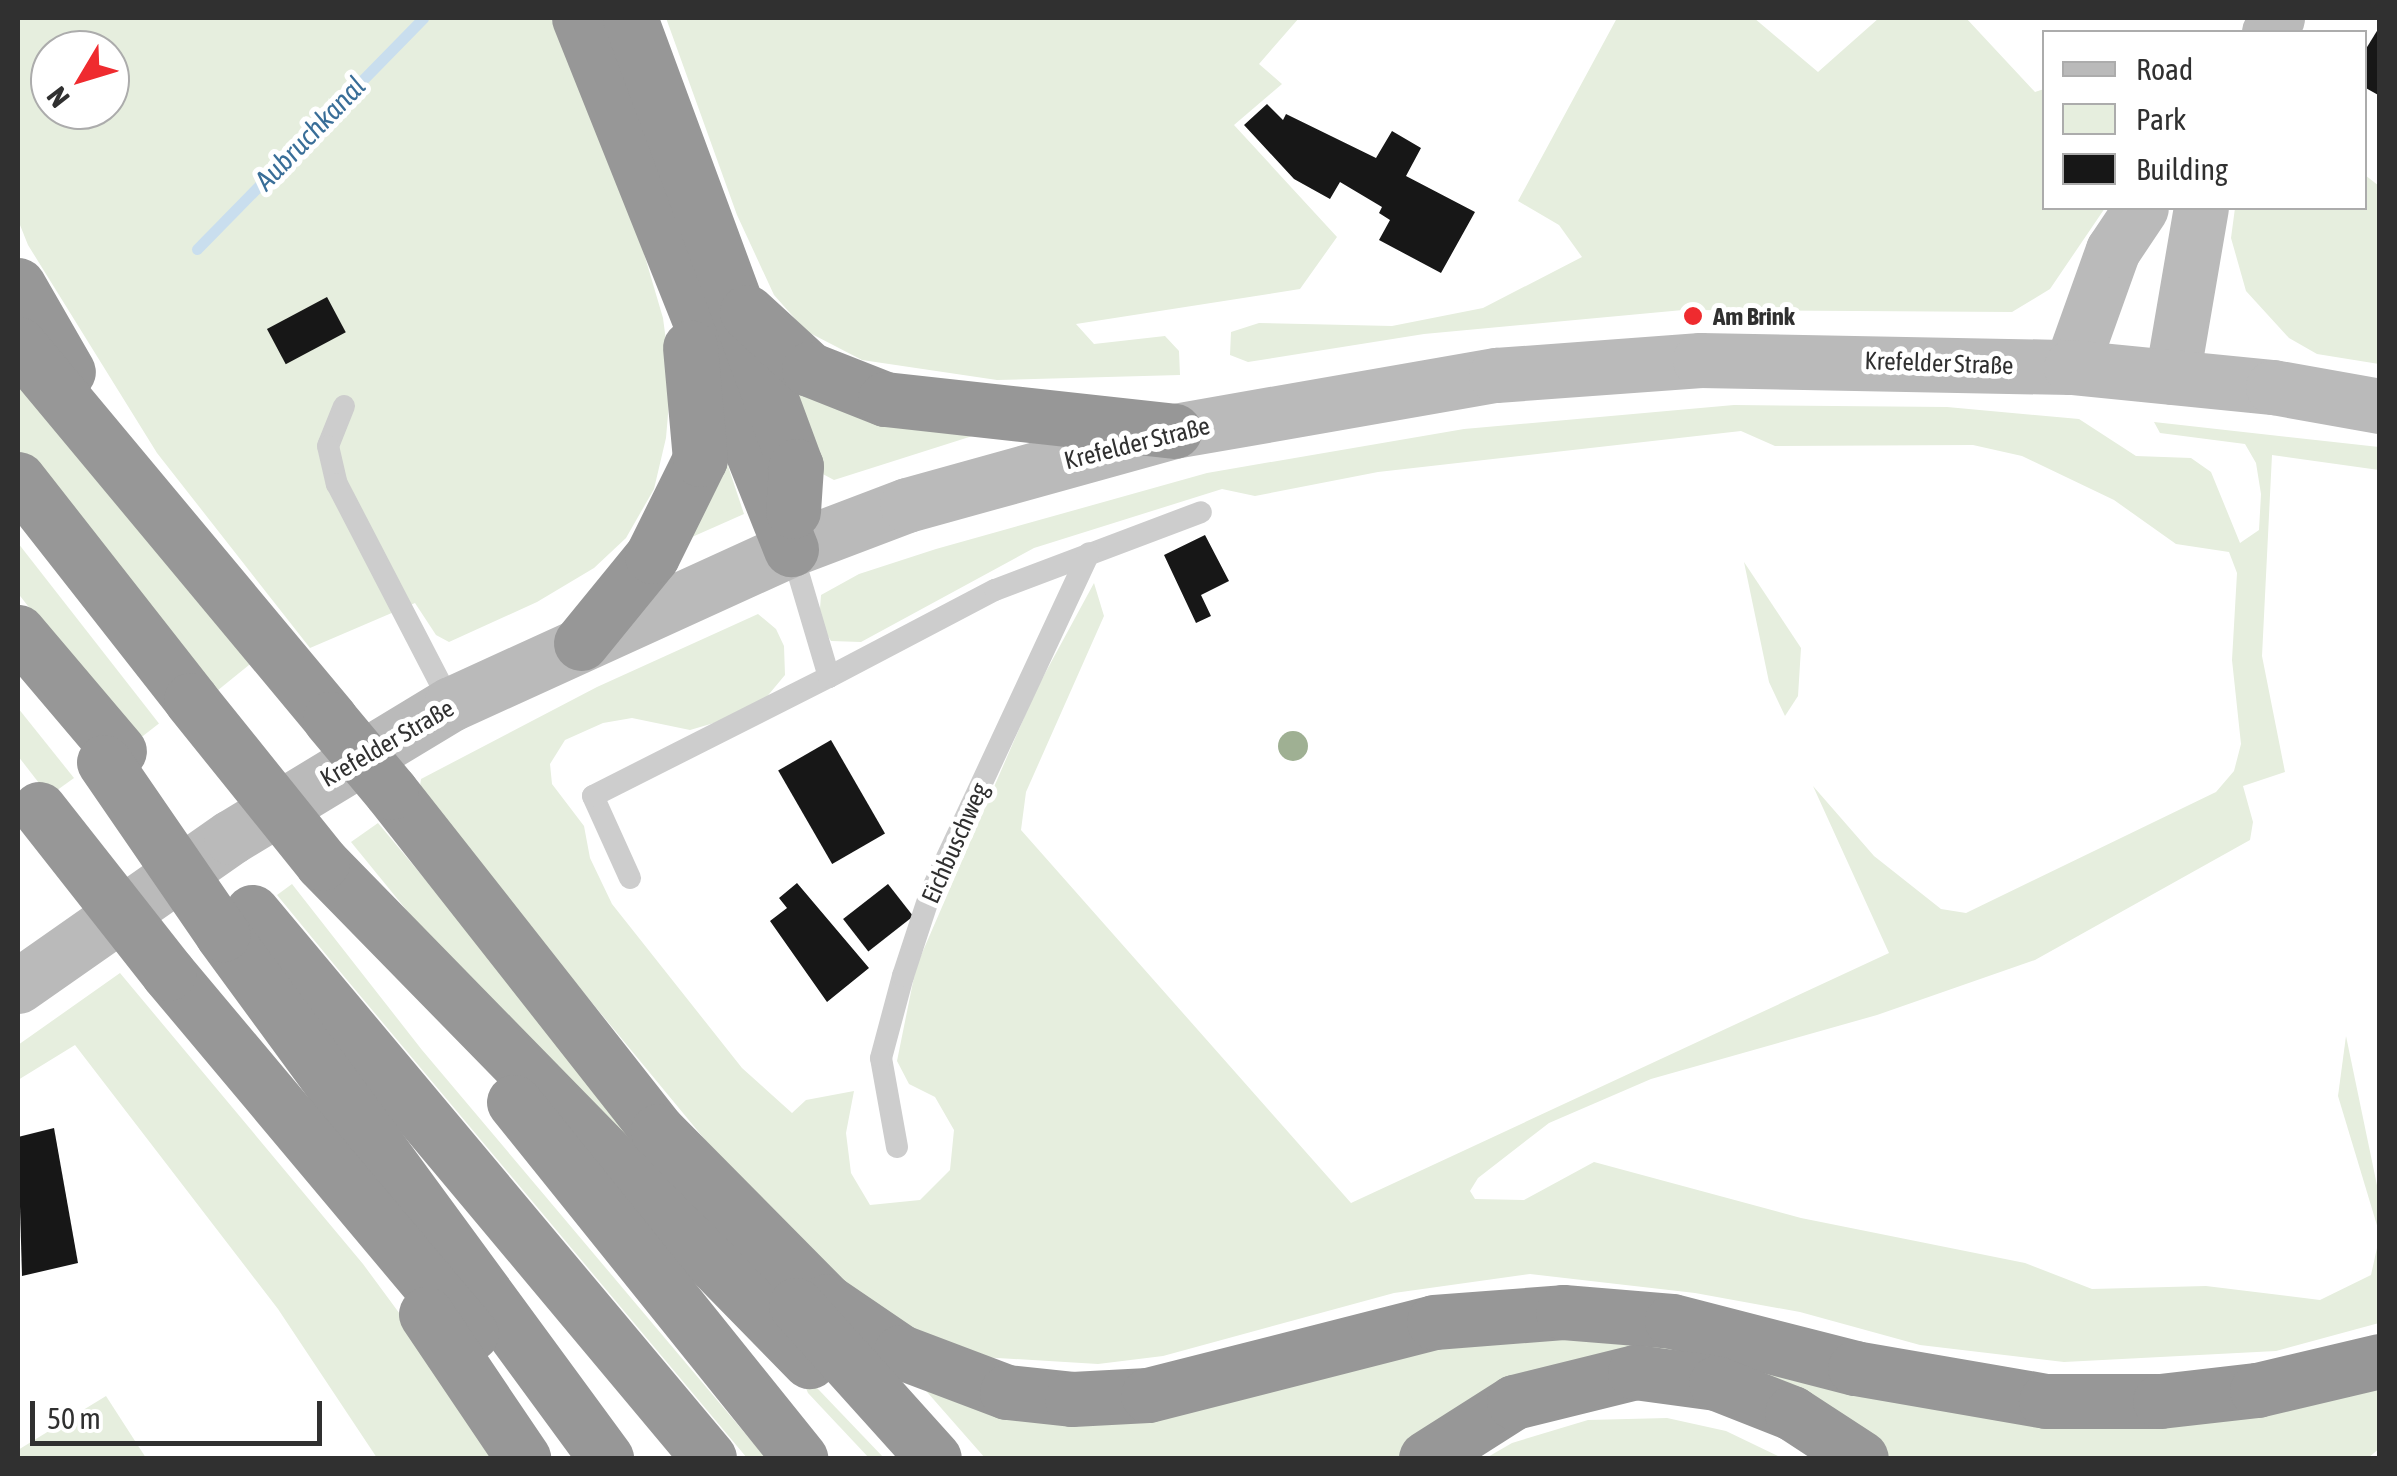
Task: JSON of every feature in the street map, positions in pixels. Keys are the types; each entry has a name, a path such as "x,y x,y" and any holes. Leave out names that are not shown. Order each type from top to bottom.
{"highway":[{"path":"579,18 791,549"},
{"path":"630,18 796,466 791,549"},
{"path":"580,643 652,556 700,459 677,260"},
{"path":"18,285 162,517"},
{"path":"738,302 788,354 871,395 1174,431"},
{"path":"18,344 402,806 805,1316 934,1458"},
{"path":"18,478 191,700 800,1458"},
{"path":"26,642 237,923 606,1458"},
{"path":"28,796 228,1047 576,1458"},
{"path":"322,863 905,1458"},
{"path":"237,923 709,1458"},
{"path":"228,1047 495,1408 523,1458"},
{"path":"658,1130 826,1302 901,1352 1007,1392 1072,1398 1148,1395 1434,1322 1564,1312 1672,1321 1855,1368 2046,1400 2160,1401 2257,1390 2380,1361"},
{"path":"1426,1458 1514,1402 1635,1372 1716,1384 1792,1413 1861,1458"}],"main road":[{"path":"2070,367 2113,250 2140,210"},
{"path":"2172,377 2201,210"},
{"name":"Krefelder Straße","path":"18,986 231,836 451,704 791,549 908,505 1174,431 1496,375 1748,360 2070,367 2380,406"}],"lane":[{"path":"344,406 328,446 337,484 451,704"},
{"path":"630,878 593,796 995,590 1201,512"},
{"path":"791,549 828,677"},
{"name":"Eichbuschweg","path":"898,1147 882,1058 903,976 930,894 1089,553"}],"green space":[{"path":"18,18 551,18 638,233 663,318 671,379 666,438 654,489 626,538 594,568 537,602 449,642 436,635 415,603 310,648 157,453 28,245 18,220"},
{"path":"666,18 1299,18 1259,64 1282,84 1234,125 1337,237 1300,289 1076,324 1094,344 1165,336 1179,351 1180,375 997,380 862,360 806,331 774,295 737,215"},
{"path":"1617,18 1754,18 1818,72 1879,18 1966,18 2035,92 2042,90 2042,210 2104,210 2050,289 2012,312 1683,310 1424,334 1248,362 1230,355 1231,332 1259,323 1392,326 1483,308 1582,257 1559,225 1518,201"},
{"path":"2367,177 2379,186 2379,364 2317,354 2289,338 2246,291 2231,238 2235,210 2367,210"},
{"path":"18,376 251,664 212,695 18,455"},
{"path":"790,387 985,432 834,480 819,472"},
{"path":"1734,405 1947,407 2079,419 2136,456 2191,458 2211,472 2240,543 2259,530 2261,494 2256,463 2245,444 2160,433 2154,422 2379,447 2379,470 2272,455 2262,656 2285,772 2243,786 2253,822 2250,840 2035,960 1877,1015 1651,1079 1549,1123 1478,1178 1470,1191 1475,1199 1524,1200 1594,1162 1801,1218 2025,1263 2092,1289 2206,1286 2320,1300 2371,1275 2379,1239 2379,1323 2276,1351 2064,1362 1920,1345 1800,1312 1695,1293 1530,1274 1394,1293 1163,1356 1098,1364 981,1357 924,1336 863,1298 744,1187 419,793 421,779 597,687 758,614 776,629 784,646 785,675 755,711 690,730 632,718 603,723 565,740 550,764 552,784 584,826 590,858 612,904 742,1068 792,1113 806,1100 854,1091 846,1133 851,1173 870,1205 920,1200 950,1170 954,1130 935,1097 909,1084 897,1061 916,967 1036,690 1094,583 1104,616 1026,792 1021,830 1351,1203 1889,953 1813,786 1874,856 1941,909 1966,913 2216,792 2234,771 2241,744 2232,660 2237,573 2229,552 2176,544 2114,500 2022,456 1973,445 1775,446 1741,431 1378,472 1255,496 1222,489 1034,548 861,642 831,641 819,622 821,595 859,574 936,549 1207,473 1464,429"},
{"path":"723,451 744,514 692,537 688,534"},
{"path":"18,543 159,723 135,743 18,593"},
{"path":"1744,562 1801,648 1798,696 1785,716 1769,682"},
{"path":"18,708 74,778 49,796 18,756"},
{"path":"378,823 768,1295 426,934 351,842"},
{"path":"292,884 422,1050 766,1458 747,1458 337,968 277,895"},
{"path":"120,973 363,1264 442,1371 491,1458 377,1458 278,1309 75,1045 18,1080 18,1045"},
{"path":"2346,1036 2379,1195 2379,1232 2338,1096"},
{"path":"1567,1328 1848,1381 2379,1377 2380,1448 2368,1458 1881,1458 1724,1373 1399,1458 985,1458 920,1384 1369,1354"},
{"path":"796,1366 884,1458 869,1458 808,1393"},
{"path":"106,1396 146,1458 18,1458 18,1450"},
{"path":"1667,1418 1726,1431 1782,1458 1486,1458 1512,1443 1588,1420"}],"building":[{"path":"2380,26 2380,96 2367,89 2367,47"},
{"path":"1267,104 1283,120 1286,114 1376,158 1392,131 1421,148 1406,176 1475,212 1441,273 1379,240 1390,220 1379,213 1382,207 1340,182 1330,199 1294,179 1244,125"},
{"path":"327,297 346,332 286,364 267,329"},
{"path":"1205,535 1229,581 1201,595 1211,616 1196,623 1164,555"},
{"path":"831,740 885,834 832,864 778,770"},
{"path":"797,883 869,968 827,1002 770,921 787,908 779,898"},
{"path":"888,884 913,916 868,951 843,919"},
{"path":"54,1128 78,1263 22,1276 18,1137"}],"waterway":[{"name":"Aubruchkanal","path":"197,249 423,18"}],"place":[{"name":"Am Brink","path":"1693,316"}]}
